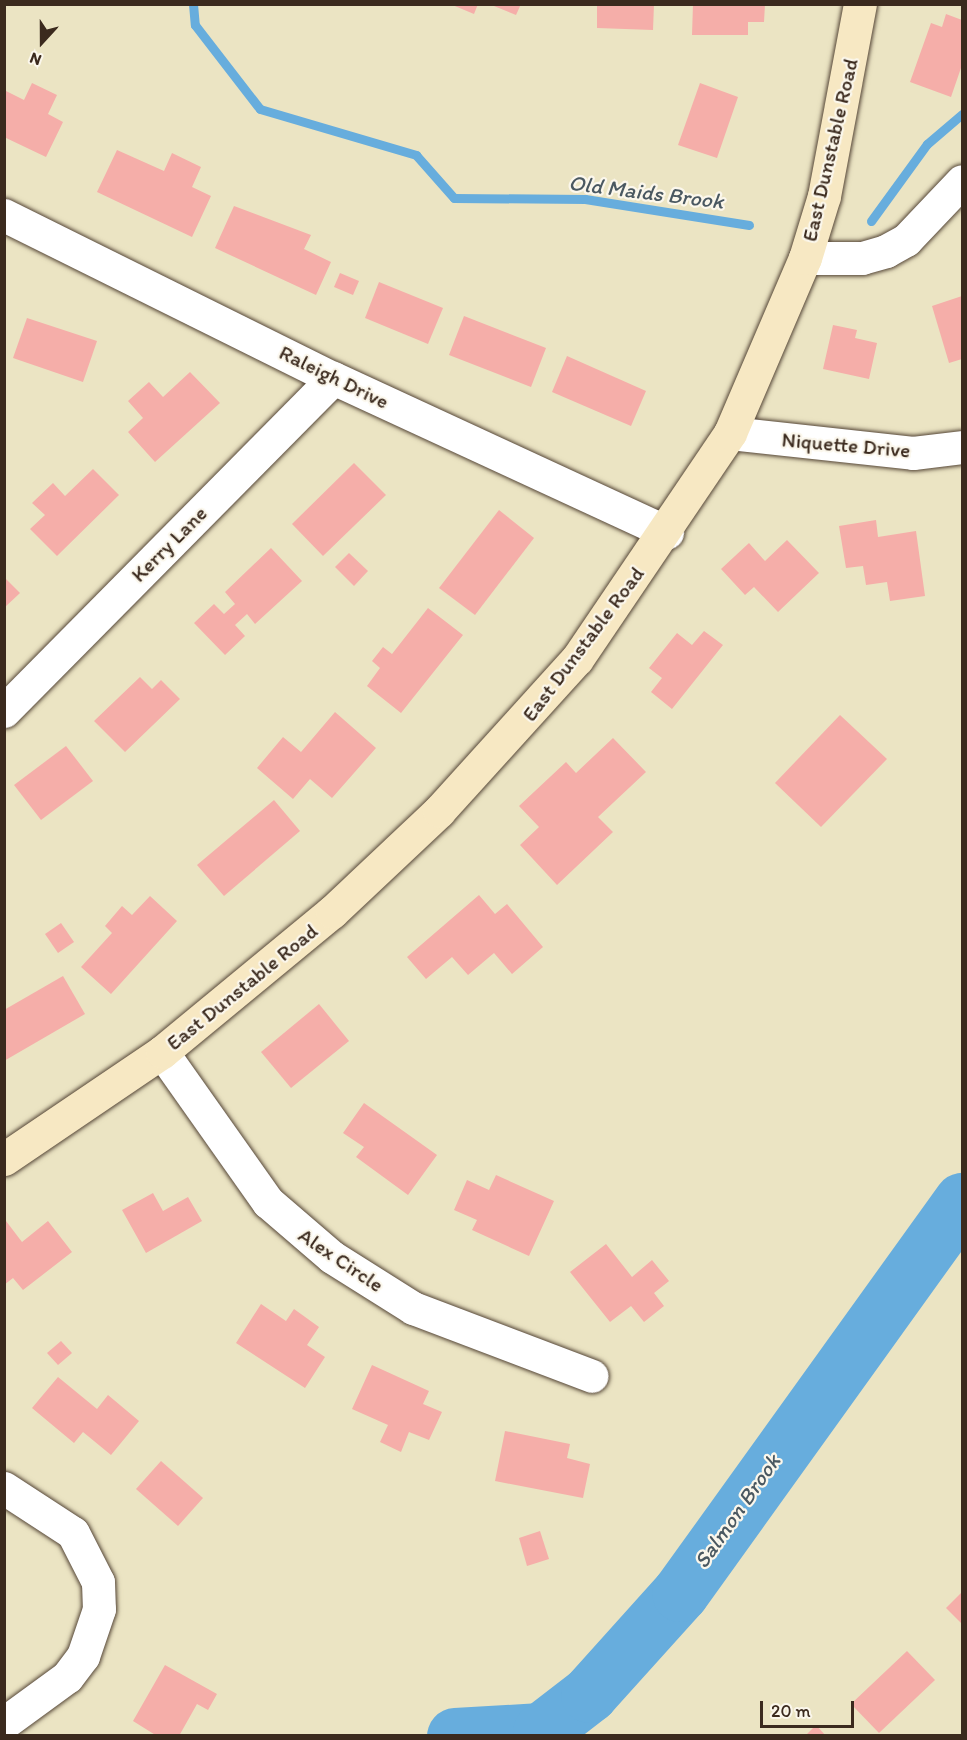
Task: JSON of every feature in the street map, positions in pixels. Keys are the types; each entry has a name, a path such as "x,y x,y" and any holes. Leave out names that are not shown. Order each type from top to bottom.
{"street":[{"name":"East Dunstable Road","path":"4,1159 162,1052 332,912 439,811 577,659 667,532 730,434 805,258 834,153 860,4"},
{"path":"805,258 862,258 886,251 906,240 963,181"},
{"name":"Raleigh Drive","path":"4,215 333,378 667,532"},
{"name":"Kerry Lane","path":"4,711 333,378"},
{"name":"Niquette Drive","path":"730,434 913,453 963,447"},
{"name":"Alex Circle","path":"162,1052 268,1202 332,1257 413,1308 592,1376"},
{"path":"4,1488 73,1533 98,1582 99,1609 83,1656 67,1677 4,1723"}],"building":[{"path":"450,4 478,4 474,14"},
{"path":"489,4 521,4 516,15"},
{"path":"597,4 654,4 653,30 597,28"},
{"path":"693,4 765,4 764,22 748,22 748,35 692,35"},
{"path":"946,14 962,20 962,65 951,97 910,82 931,23 942,27"},
{"path":"32,83 57,95 48,114 63,122 46,157 4,137 4,90 24,100"},
{"path":"700,83 738,97 717,158 678,145"},
{"path":"117,150 164,171 172,153 201,167 192,187 211,196 192,237 97,192"},
{"path":"234,206 311,235 304,249 331,262 316,295 215,248"},
{"path":"340,273 359,281 353,295 334,287"},
{"path":"379,282 443,308 428,344 365,318"},
{"path":"962,296 962,359 949,363 932,306"},
{"path":"464,316 546,348 531,387 449,355"},
{"path":"27,318 97,341 83,382 13,358"},
{"path":"833,325 857,330 855,338 877,343 869,379 823,369"},
{"path":"567,356 646,391 631,426 552,392"},
{"path":"190,372 220,403 155,462 128,432 143,418 128,401 149,382 163,397"},
{"path":"354,463 386,495 323,556 292,524"},
{"path":"93,469 119,495 57,556 30,529 45,515 32,503 53,483 65,496"},
{"path":"499,510 534,538 475,615 439,588"},
{"path":"876,520 878,537 916,531 925,596 890,601 887,582 866,585 863,566 846,568 839,526"},
{"path":"787,540 819,573 778,612 754,587 745,595 721,569 749,543 765,561"},
{"path":"271,548 302,581 255,624 247,614 235,625 245,636 225,655 194,623 214,604 224,614 235,604 225,592"},
{"path":"349,553 368,571 354,586 335,567"},
{"path":"4,577 20,593 4,608"},
{"path":"428,608 463,635 401,713 367,686 380,668 372,661 383,647 392,654"},
{"path":"704,631 723,645 672,709 651,692 662,678 649,668 677,633 692,645"},
{"path":"140,677 152,689 161,680 180,699 125,752 94,721"},
{"path":"335,712 376,748 332,798 310,779 293,799 257,768 283,737 301,752"},
{"path":"840,715 887,759 821,827 775,783"},
{"path":"613,738 646,772 598,817 613,832 557,885 520,845 539,827 519,806 566,762 576,773"},
{"path":"66,746 93,781 41,820 14,785"},
{"path":"274,800 300,831 224,896 197,865"},
{"path":"479,895 495,914 507,904 543,947 512,974 494,953 468,975 452,957 426,979 407,957"},
{"path":"150,896 177,921 111,994 81,967 112,933 105,926 122,906 132,915"},
{"path":"61,923 74,942 58,953 45,934"},
{"path":"63,976 85,1014 4,1061 4,1010"},
{"path":"319,1004 349,1041 291,1088 261,1052"},
{"path":"364,1103 437,1155 408,1195 356,1157 364,1147 343,1133"},
{"path":"496,1175 554,1201 529,1256 472,1230 477,1220 454,1210 467,1180 489,1190"},
{"path":"153,1193 163,1211 188,1197 202,1221 146,1253 122,1210"},
{"path":"6,1221 22,1242 48,1221 72,1252 23,1290 13,1278 4,1285"},
{"path":"606,1244 632,1277 652,1260 669,1281 654,1293 664,1306 644,1322 631,1306 610,1322 570,1272"},
{"path":"261,1304 286,1321 294,1309 319,1327 307,1345 325,1357 305,1388 236,1343"},
{"path":"61,1341 72,1353 58,1365 47,1353"},
{"path":"372,1365 429,1391 423,1404 442,1412 429,1440 409,1432 401,1452 380,1442 388,1425 352,1409"},
{"path":"58,1377 97,1409 108,1395 139,1421 111,1455 83,1432 74,1443 32,1408"},
{"path":"505,1431 570,1444 567,1458 590,1464 583,1498 495,1481"},
{"path":"161,1461 203,1498 178,1526 136,1489"},
{"path":"540,1531 549,1559 527,1566 519,1538"},
{"path":"962,1592 962,1624 946,1608"},
{"path":"907,1651 935,1680 879,1733 851,1704"},
{"path":"165,1665 217,1694 208,1710 197,1704 179,1736 157,1736 133,1721"},
{"path":"816,1725 826,1736 805,1736"}],"waterway":[{"name":"Old Maids Brook","path":"193,4 195,25 260,109 416,155 454,198 585,199 749,225"},
{"name":"Old Maids Brook","path":"871,221 927,144 962,114"},
{"name":"Salmon Brook","path":"455,1736 541,1731 589,1694 680,1593 962,1201"}]}
